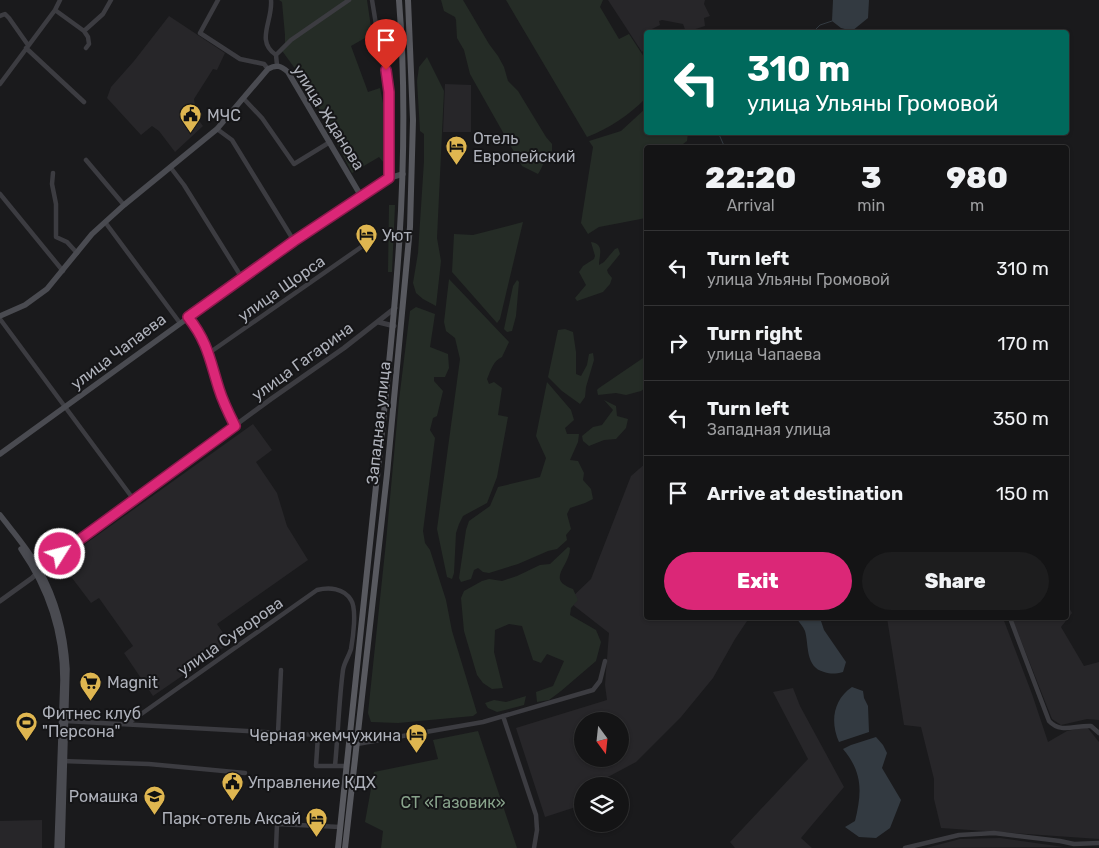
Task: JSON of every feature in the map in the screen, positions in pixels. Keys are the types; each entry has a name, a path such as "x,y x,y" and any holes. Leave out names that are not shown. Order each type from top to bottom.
{"main road":[{"name":"Западная улица","path":"338,848 396,307 404,174 404,121 399,0"},
{"name":"Западная улица","path":"345,848 388,464 410,228 413,120 408,0"},
{"path":"0,318 25,305 47,289 92,234 124,205 217,129 268,69 277,65"},
{"name":"улица Жданова","path":"277,65 288,72 361,196"},
{"name":"улица Чапаева","path":"0,454 294,241 389,178 404,174"},
{"path":"0,515 38,571 60,620 66,652 68,670 57,848"},
{"path":"0,522 38,571 53,614 62,655 62,848"}],"street":[{"path":"0,84 56,10 60,0"},
{"path":"84,31 103,14 111,0"},
{"name":"улица Жданова","path":"218,0 200,33 240,59 264,64 268,69"},
{"path":"271,0 270,16 264,38 269,48 276,55"},
{"name":"улица Жданова","path":"277,65 276,55 291,40 349,0"},
{"path":"372,0 378,32 378,43 386,70 389,92 389,178"},
{"path":"56,10 84,31 88,37 89,44 86,48"},
{"path":"0,16 5,14 9,18 27,47 84,102"},
{"path":"244,99 262,118 294,164 330,142"},
{"path":"217,129 232,140 294,241"},
{"path":"86,160 124,205"},
{"path":"171,168 184,185 242,278"},
{"path":"53,173 52,184 56,204 56,237 67,242 77,253"},
{"path":"0,194 63,271"},
{"path":"105,222 180,323"},
{"name":"улица Щорса","path":"209,353 367,243"},
{"name":"улица Гагарина","path":"0,601 396,307"},
{"path":"188,317 209,353 219,388 235,426"},
{"path":"0,318 134,500"},
{"path":"378,322 394,326"},
{"name":"улица Суворова","path":"126,724 317,590 333,588 351,599 354,606 350,650 343,669 335,766"},
{"path":"1011,620 1049,721 1054,726 1062,729 1091,726 1099,733"},
{"path":"357,744 483,722 593,690 600,680 605,661"},
{"path":"278,733 281,670"},
{"path":"503,716 536,815 537,830 534,848"},
{"path":"65,721 318,735 316,766 347,766"},
{"path":"62,761 149,764 245,773"},
{"path":"276,848 277,824 340,827"},
{"path":"905,848 959,835 994,833 1060,841 1074,846 1099,843"}],"shaded area":[{"path":"608,0 705,0 704,4 710,16 704,18 705,26 685,30 683,24 659,21 660,25 650,30 644,30 644,50 642,52"},
{"path":"833,0 869,0 868,18 853,30 841,28 832,21"},
{"path":"169,16 225,53 217,70 213,69 194,99 197,118 203,126 175,152 159,131 152,126 141,135 107,98 111,87"},
{"path":"445,84 471,85 471,132 443,132"},
{"path":"253,424 272,450 256,462 277,493 287,526 308,560 217,624 230,643 153,696 124,653 133,646 99,598 91,603 60,562"},
{"path":"644,465 644,620 748,620 713,678 681,717 636,762 629,766 629,712 574,712 574,768 625,768 608,777 574,777 574,808 545,817 516,728 607,700 605,685 609,633 568,601 591,579 631,476"},
{"path":"798,620 821,620 824,630 846,662 843,672 826,673 814,665 809,655 805,631"},
{"path":"887,620 1004,620 1048,742 1067,731 1087,727 1099,742 1099,839 941,828 934,799 934,779 921,727 904,725"},
{"path":"1013,620 1066,620 1061,627 1084,666 1099,662 1099,720 1087,719 1061,725 1052,719"},
{"path":"852,687 863,691 868,706 869,732 839,742 835,727 835,712 841,698"},
{"path":"793,688 800,706 844,787 801,838 812,848 735,848 730,842 808,759 773,692"},
{"path":"876,737 887,753 882,768 901,800 890,828 876,838 859,837 845,827 855,821 860,792 854,766 843,749"},
{"path":"42,820 42,848 0,848 0,821"},
{"path":"1000,838 1064,847 926,848 960,839"}],"green space":[{"path":"279,0 367,0 372,34 351,46 368,92 380,88 386,118 387,163 384,163 379,157 352,173 307,85 280,48 285,43 285,35 282,2"},
{"path":"441,0 463,0 498,56 508,81 518,91 552,144 552,151 538,174 522,166 470,74 464,50 457,38 455,17 444,11"},
{"path":"506,0 603,0 600,7 619,39 629,34 644,57 644,100 604,130 587,137"},
{"path":"427,57 444,91 437,238 441,261 436,306 416,293 413,283 418,253 424,161 424,134 420,131 417,81 419,67"},
{"path":"644,110 644,135 688,135 687,141 682,145 644,145 644,218 599,227 588,234 581,223 593,147 589,141 621,131"},
{"path":"389,205 395,205 392,272 388,272"},
{"path":"523,222 500,319 497,323 452,272 454,234 473,235"},
{"path":"591,242 600,248 599,265 615,249 618,248 620,254 607,270 612,278 610,284 603,292 577,301 575,298 586,285 579,272 595,256"},
{"path":"449,279 509,342 502,357 496,361 487,379 489,384 494,382 502,388 498,415 508,417 497,477 487,503 463,516 459,524 456,533 452,579 447,577 437,529 460,359 455,338 446,331 444,322"},
{"path":"517,280 519,282 516,316 512,331 507,332 504,329 513,286"},
{"path":"416,307 435,314 430,347 448,354 449,368 445,377 434,377 434,381 443,391 437,416 433,418 430,430 435,438 423,531 425,543 430,550 446,600 452,631 477,713 473,716 398,723 371,722 368,713 399,400 410,311"},
{"path":"565,329 573,332 576,352 576,374 581,376 587,365 589,354 593,353 594,360 585,397 580,404 562,391 548,377 558,330"},
{"path":"644,357 644,389 626,395 616,393 598,395 597,390"},
{"path":"547,382 571,410 574,420 565,428 567,434 579,434 578,442 570,460 578,461 584,473 583,480 591,489 593,499 570,508 567,514 571,529 566,535 567,540 557,549 489,573 483,572 478,568 474,570 471,579 461,582 459,578 469,521 490,506 498,487 540,477 546,458 536,436"},
{"path":"604,400 616,406 617,416 628,419 626,428 616,439 604,440 589,446 583,441 582,436 593,427 602,425 613,410"},
{"path":"568,547 570,548 569,555 560,577 565,585 573,589 578,600 571,608 570,615 596,630 601,642 596,661 549,700 537,702 536,692 553,686 564,661 547,654 541,663 533,660 522,626 509,624 495,630 494,652 503,688 492,689 483,683 477,675 464,631 461,598 464,591 482,581 489,579 502,581 540,565 550,564"},
{"path":"526,696 524,705 497,712 488,708 485,703 494,700 506,702"},
{"name":"СТ «Газовик»","path":"478,731 517,848 381,848 383,831 365,822 374,772 438,759 433,740"}],"waterway":[{"path":"815,30 820,25 832,21"},
{"path":"719,135 724,145"}],"place":[{"name":"МЧС","path":"191,134"},
{"name":"Отель Европейский","path":"457,166"},
{"name":"Уют","path":"366,254"},
{"name":"Magnit","path":"91,701"},
{"name":"Фитнес клуб \"Персона\"","path":"26,741"},
{"name":"Черная жемчужина","path":"417,754"},
{"name":"Управление КДХ","path":"232,801"},
{"name":"Ромашка","path":"154,815"},
{"name":"Парк-отель Аксай","path":"317,837"}],"route":[{"path":"60,554 235,426 226,408 209,353 188,317 294,241 389,178 389,92 386,70"}]}
